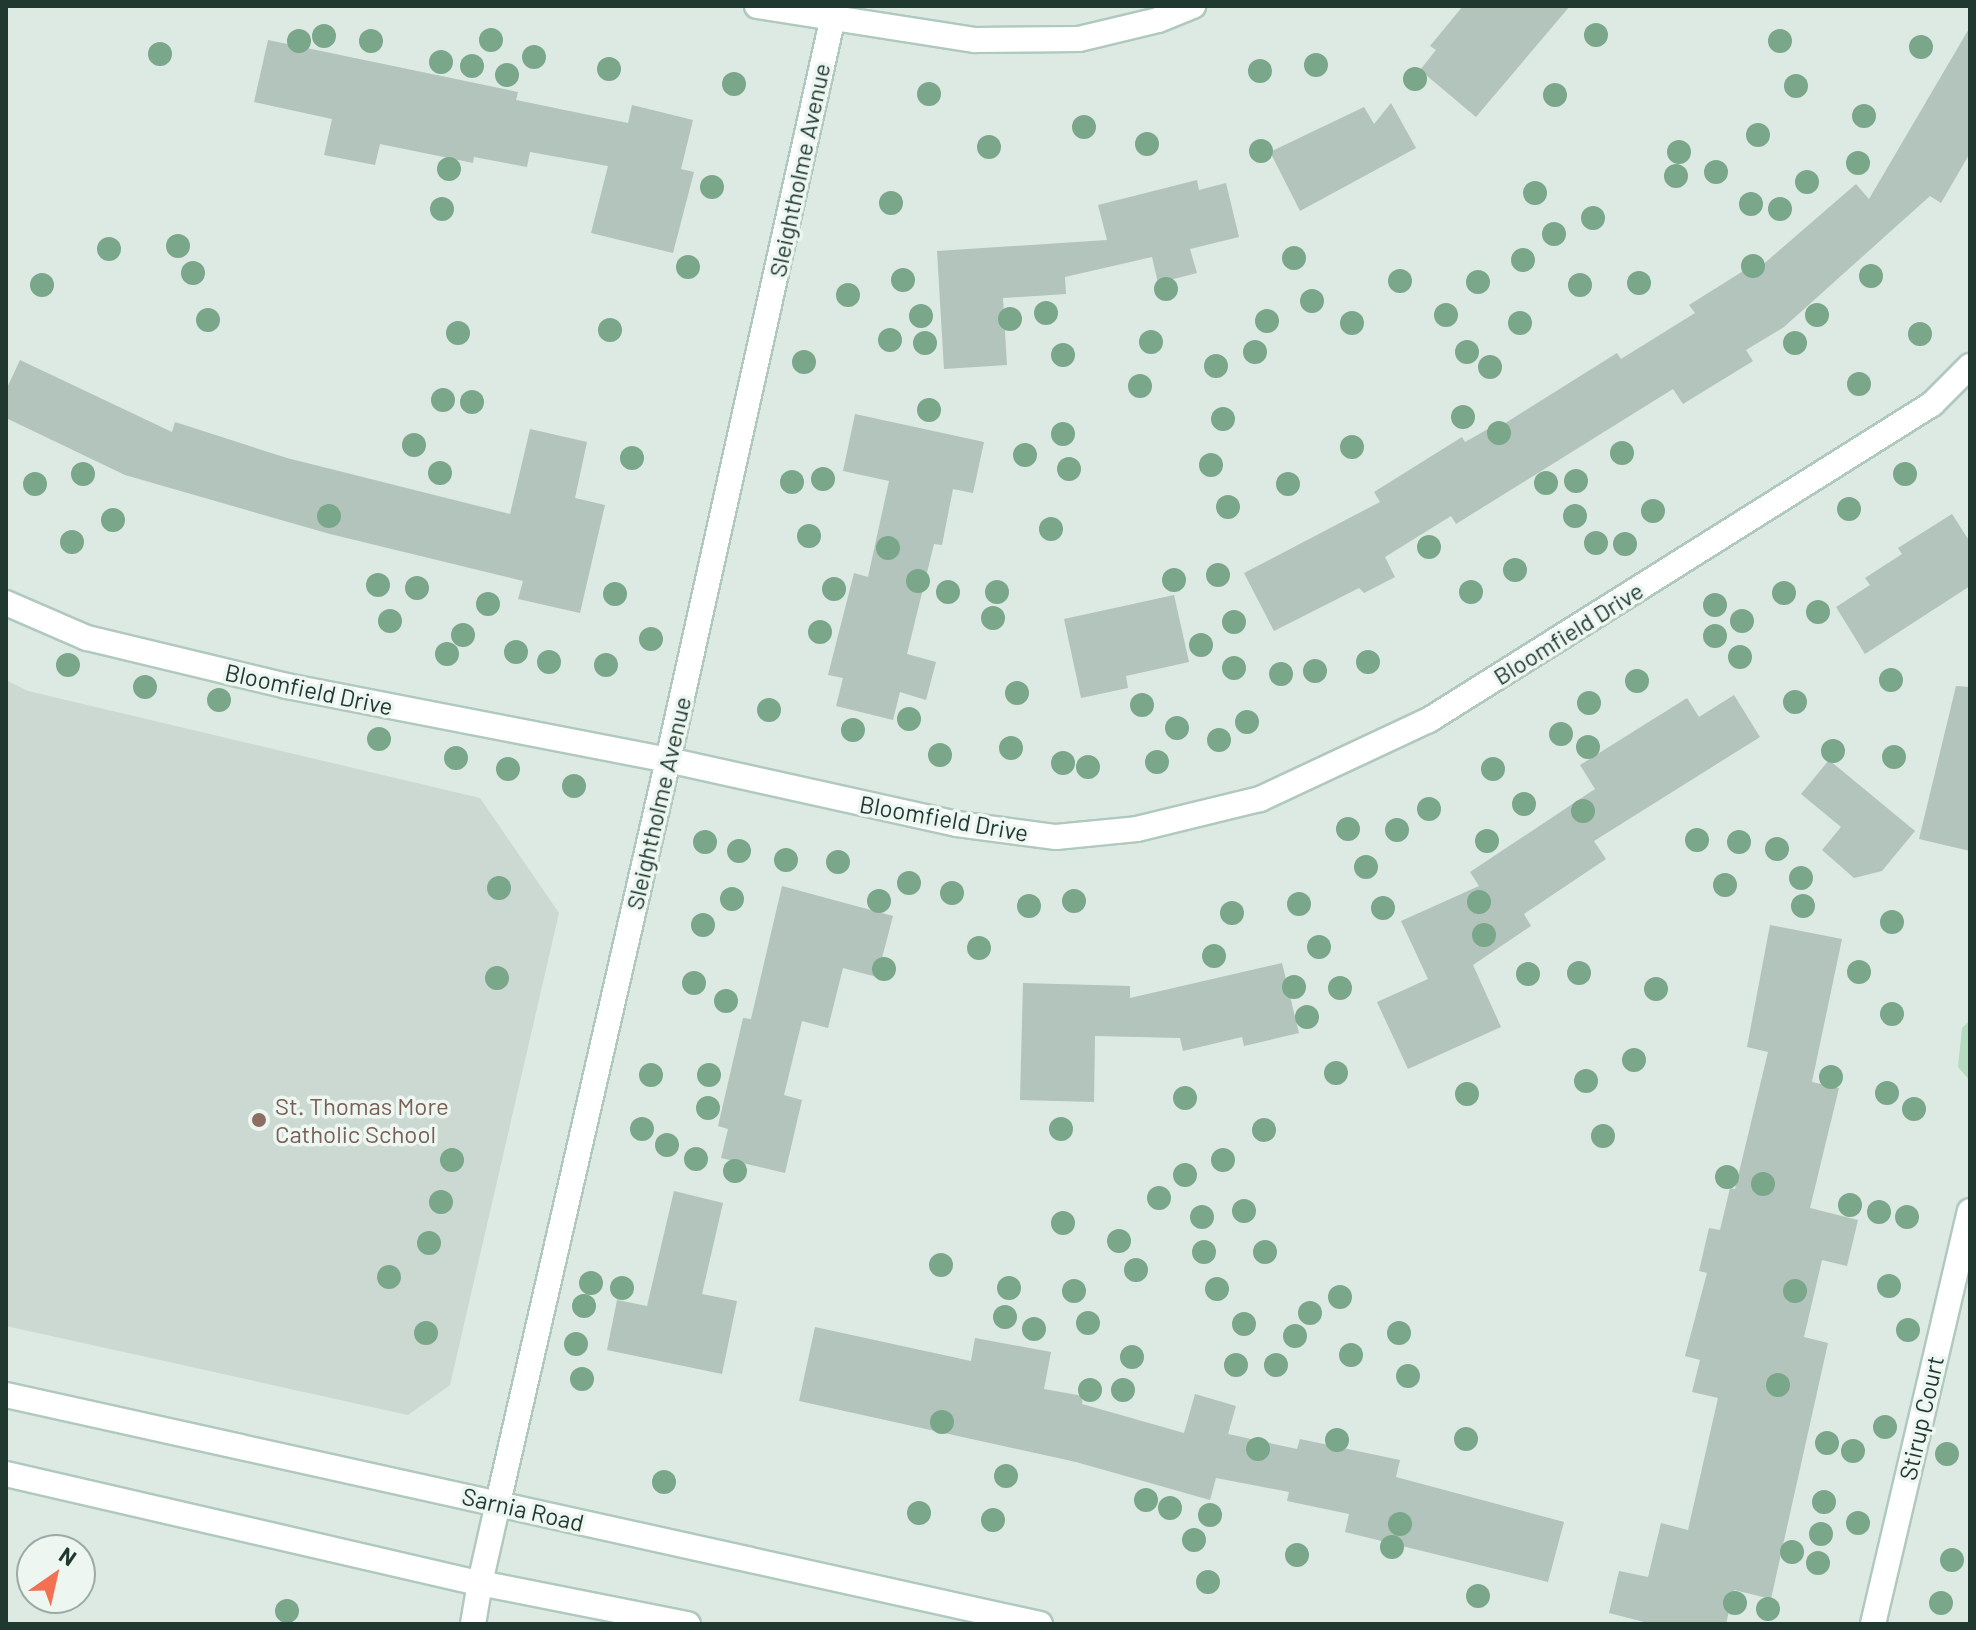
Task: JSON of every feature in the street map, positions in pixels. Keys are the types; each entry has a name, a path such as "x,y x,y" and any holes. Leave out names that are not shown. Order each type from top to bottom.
{"street":[{"path":"757,6 832,21 975,40 1079,39 1158,20 1193,6"},
{"name":"Sleightholme Avenue","path":"473,1624 832,21"},
{"name":"Bloomfield Drive","path":"6,603 87,638 272,683 668,760 957,824 1056,837 1137,829 1260,799 1429,720 1932,404 1970,366"},
{"name":"Stirup Court","path":"1873,1624 1970,1211"},
{"name":"Sarnia Road","path":"6,1395 1040,1624"},
{"path":"6,1474 480,1583 688,1624"}],"shaded area":[{"name":"St. Thomas More Catholic School","path":"6,680 28,691 480,798 559,913 450,1385 408,1415 6,1326"}],"green space":[{"path":"1970,1020 1970,1081 1958,1067 1962,1028"}],"building":[{"path":"1463,6 1570,6 1476,117 1420,70 1436,50 1430,46"},
{"path":"1970,27 1970,153 1941,203 1930,196 1784,327 1746,350 1753,361 1683,404 1673,389 1456,524 1451,516 1385,557 1395,577 1364,593 1359,588 1274,631 1244,573 1380,502 1374,492 1462,437 1465,442 1488,429 1491,432 1617,353 1621,359 1695,313 1689,305 1748,268 1752,274 1856,184 1869,199"},
{"path":"268,40 518,92 516,100 628,123 632,105 693,120 681,169 694,172 673,253 591,233 608,166 530,152 527,167 474,157 473,163 380,144 375,165 324,155 332,119 254,102"},
{"path":"1391,103 1416,148 1300,211 1270,152 1364,107 1374,124"},
{"path":"1197,180 1199,190 1226,183 1239,237 1190,249 1197,273 1158,283 1152,257 1065,277 1066,294 1003,298 1007,365 944,369 937,251 1107,240 1098,205"},
{"path":"20,360 172,432 175,422 287,458 510,514 530,429 587,442 575,498 605,505 580,613 518,599 523,581 330,534 125,475 6,418 6,390"},
{"path":"855,414 984,442 973,493 953,489 942,545 934,544 907,654 936,662 926,700 900,692 893,720 836,706 843,678 828,675 854,573 868,577 889,481 843,471"},
{"path":"1952,514 1970,542 1970,586 1865,654 1836,607 1870,585 1865,578 1902,554 1898,548"},
{"path":"1174,595 1189,662 1126,676 1128,688 1081,698 1064,619"},
{"path":"1956,686 1970,687 1970,851 1919,839"},
{"path":"1734,695 1760,737 1594,841 1606,859 1524,914 1531,926 1473,965 1501,1027 1408,1069 1377,1002 1428,979 1401,921 1479,886 1470,872 1595,789 1580,765 1687,698 1699,717"},
{"path":"1829,760 1915,831 1882,871 1854,878 1822,850 1841,827 1801,794"},
{"path":"782,886 893,916 877,977 843,968 828,1028 802,1021 784,1095 802,1100 785,1173 721,1158 728,1129 718,1126 743,1018 751,1019"},
{"path":"1770,925 1842,939 1812,1082 1839,1088 1810,1208 1858,1220 1847,1266 1822,1260 1804,1337 1828,1343 1771,1599 1734,1590 1726,1624 1652,1624 1609,1613 1619,1571 1648,1577 1661,1523 1688,1530 1718,1398 1692,1392 1700,1360 1685,1356 1707,1273 1699,1271 1709,1228 1720,1230 1730,1188 1735,1189 1768,1052 1747,1047"},
{"path":"1282,963 1299,1033 1244,1046 1242,1037 1183,1051 1180,1038 1095,1036 1094,1102 1020,1100 1023,983 1130,986 1130,998"},
{"path":"674,1191 723,1203 702,1294 737,1301 722,1374 607,1350 617,1300 647,1306"},
{"path":"815,1327 971,1361 975,1338 1051,1352 1044,1389 1083,1396 1082,1404 1184,1433 1195,1394 1236,1406 1228,1434 1297,1449 1300,1439 1400,1460 1396,1477 1564,1522 1548,1582 1345,1532 1349,1514 1287,1501 1289,1492 1216,1478 1210,1500 1076,1462 799,1401"}],"place":[{"name":"St. Thomas More Catholic School","path":"259,1120"}]}
